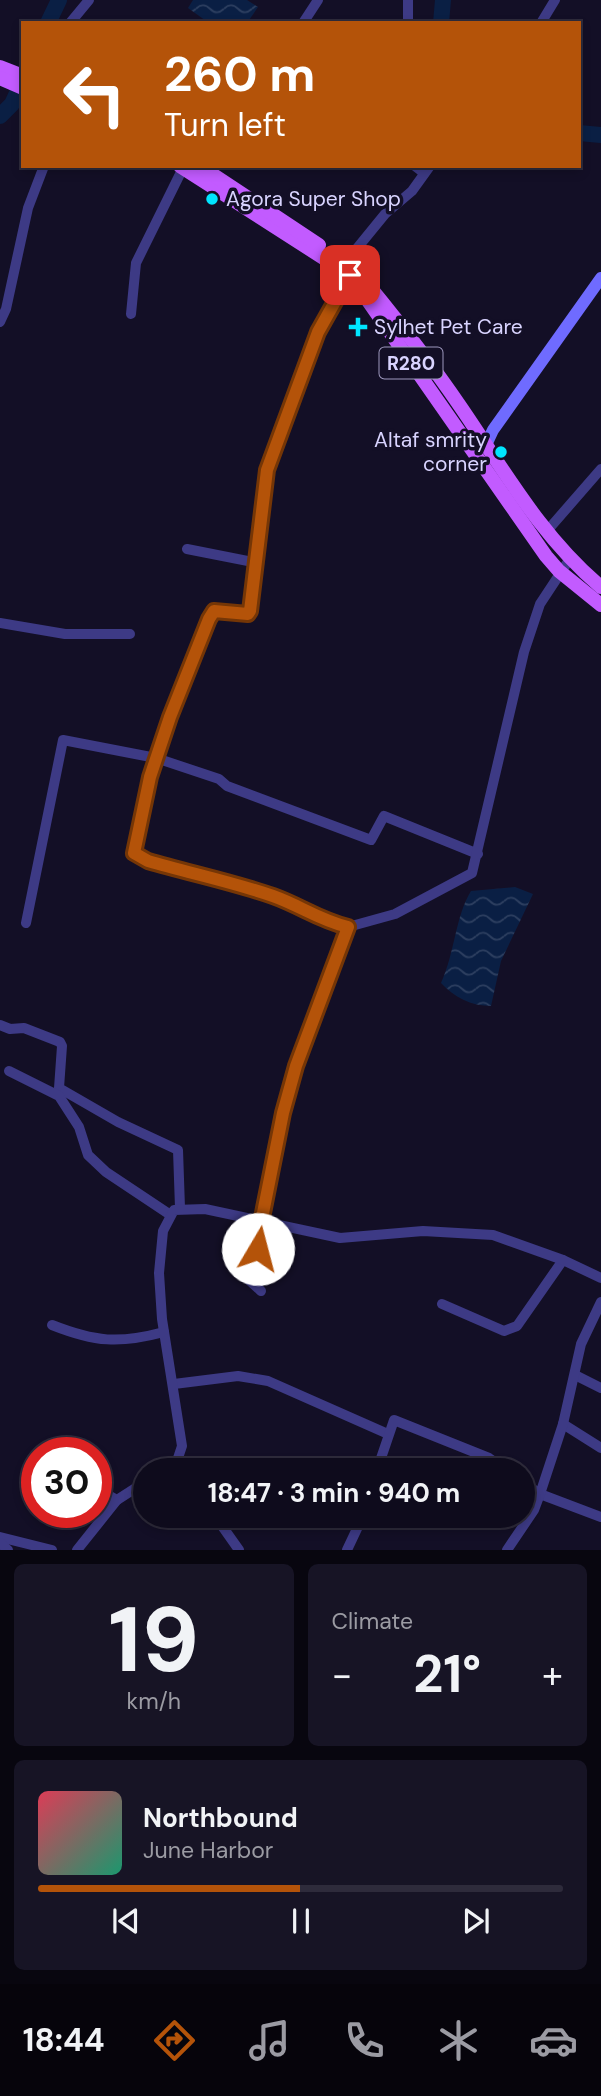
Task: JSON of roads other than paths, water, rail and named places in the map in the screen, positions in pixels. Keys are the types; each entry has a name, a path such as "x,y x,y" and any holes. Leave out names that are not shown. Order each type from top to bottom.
{"main road":[{"path":"0,67 21,75"},
{"path":"0,78 21,87"},
{"name":"R280","path":"184,168 347,269 564,566 601,605"},
{"name":"R280","path":"203,168 232,185 367,284 401,326 547,531 564,566 601,587"},
{"path":"486,444 493,430 601,278"},
{"path":"486,444 496,438 601,287"}],"street":[{"path":"72,21 89,0"},
{"path":"304,21 318,0"},
{"path":"408,0 408,21"},
{"path":"542,21 555,0"},
{"path":"0,321 6,309 28,208 43,168"},
{"path":"131,314 136,263 182,168"},
{"path":"423,169 412,191 386,214 347,269 318,332 267,470 259,529 258,563 248,614 214,611 209,619 156,758 134,853 136,856 262,892 291,903 322,921 348,927 395,914 472,873 524,652 540,604 564,566"},
{"path":"547,531 601,469"},
{"path":"187,549 258,563"},
{"path":"0,623 65,634 130,634"},
{"path":"26,923 63,740 156,758 219,779 227,786 371,840 384,816 478,854"},
{"path":"261,1291 249,1280 293,1077 348,927"},
{"path":"0,1025 10,1029 24,1028 62,1044 59,1092 79,1127 88,1155 106,1172 169,1214"},
{"path":"9,1071 59,1092 177,1150 180,1208"},
{"path":"179,1458 182,1446 164,1332 159,1273 162,1238 169,1214 180,1208 205,1209 340,1238 423,1231 494,1235 563,1259 601,1278"},
{"path":"442,1304 504,1331 517,1326 563,1259"},
{"path":"507,1550 534,1510 563,1424 581,1344 601,1302"},
{"path":"52,1325 87,1339 117,1341 133,1341 164,1332"},
{"path":"575,1375 601,1388"},
{"path":"174,1384 238,1376 268,1381 388,1434"},
{"path":"381,1458 392,1422 398,1421 489,1458"},
{"path":"563,1424 601,1448"},
{"path":"77,1550 117,1500 133,1490"},
{"path":"535,1490 601,1517"},
{"path":"112,1497 117,1500"},
{"path":"223,1528 239,1550"},
{"path":"346,1550 357,1528"},
{"path":"0,1537 52,1550"},
{"path":"0,1543 8,1550"}],"water":[{"path":"193,0 247,0 258,7 248,21 206,21 188,8"},
{"path":"515,887 533,894 501,961 491,1006 463,1000 441,983 466,901 471,891"}],"waterway":[{"path":"49,21 59,0"},
{"path":"441,21 443,0"},
{"path":"0,116 12,104 21,84"},
{"path":"581,133 601,135"}],"place":[{"name":"Agora Super Shop","path":"212,199"},
{"name":"Sylhet Pet Care","path":"358,327"},
{"name":"Altaf smrity corner","path":"501,452"}]}
